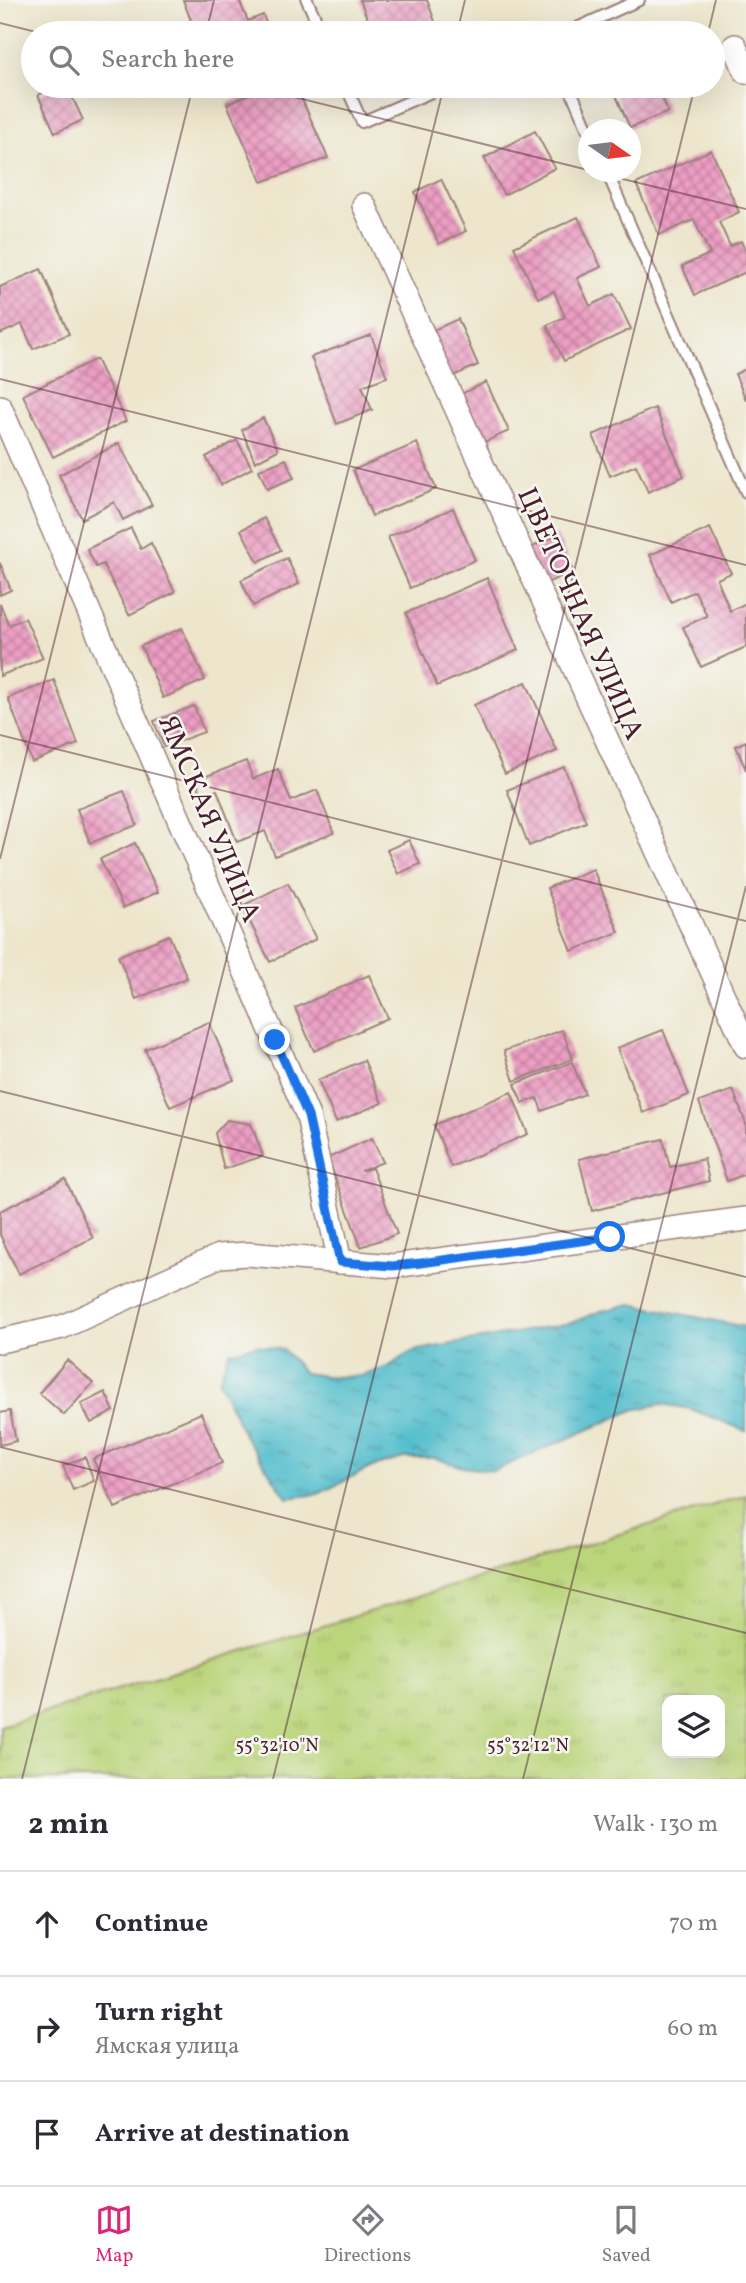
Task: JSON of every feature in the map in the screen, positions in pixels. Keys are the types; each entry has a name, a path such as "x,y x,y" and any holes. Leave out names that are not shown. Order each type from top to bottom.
{"street":[{"path":"735,47 746,72"},
{"name":"ЦВЕТОЧНАЯ УЛИЦА","path":"364,205 746,1046"},
{"name":"ЯМСКАЯ УЛИЦА","path":"0,407 308,1116 340,1262"},
{"path":"0,1341 62,1327 219,1256 247,1254 393,1266 746,1219"}],"lane":[{"path":"307,0 317,21"},
{"path":"593,21 639,0"},
{"path":"351,98 362,122 417,98"},
{"path":"574,98 584,119"},
{"path":"611,182 746,492"}],"green space":[{"path":"746,1495 746,1779 0,1779 0,1726"}],"water":[{"path":"631,1304 746,1327 746,1431 691,1409 661,1404 633,1410 493,1471 463,1467 434,1458 404,1458 372,1467 318,1494 287,1498 244,1435 219,1381 229,1352 257,1345 284,1350 304,1373 333,1377 361,1376 388,1367 413,1351 571,1323 601,1311"}],"building":[{"path":"183,0 239,0 248,21 191,21"},
{"path":"360,0 427,0 435,21 368,21"},
{"path":"263,15 265,21 248,21"},
{"path":"39,98 73,98 83,120 55,133"},
{"path":"240,98 301,98 328,158 262,182 227,104"},
{"path":"617,98 662,98 668,112 641,123 641,119 626,119"},
{"path":"535,131 555,168 504,195 484,158"},
{"path":"711,150 739,212 719,222 730,246 741,241 746,252 746,272 695,295 682,266 710,254 694,220 659,235 636,184"},
{"path":"441,179 466,231 439,244 415,192"},
{"path":"578,217 601,267 577,278 590,306 614,294 631,329 564,361 547,325 565,317 554,291 538,298 514,247"},
{"path":"41,269 69,334 33,349 22,324 0,334 0,287"},
{"path":"458,319 478,365 449,378 429,332"},
{"path":"371,335 387,377 362,386 372,410 337,424 311,357"},
{"path":"96,359 126,421 53,457 23,395"},
{"path":"746,369 746,400 735,374"},
{"path":"486,382 509,431 478,445 455,397"},
{"path":"655,408 684,476 648,492 636,465 610,476 593,435"},
{"path":"263,418 278,450 255,462 242,430"},
{"path":"237,440 252,468 221,485 206,457"},
{"path":"119,443 152,505 123,520 114,502 82,519 59,475"},
{"path":"417,443 436,489 372,516 353,470"},
{"path":"286,459 294,478 267,489 259,470"},
{"path":"453,508 475,560 410,588 388,537"},
{"path":"264,518 281,550 258,562 241,530"},
{"path":"131,528 141,549 151,543 175,592 129,615 103,564 96,567 87,549"},
{"path":"710,528 731,573 717,579 730,611 746,603 746,647 701,667 683,627 707,616 695,591 671,602 650,555"},
{"path":"557,535 573,571 538,587 522,552"},
{"path":"287,558 299,584 253,606 241,580"},
{"path":"0,563 11,590 0,595"},
{"path":"487,578 518,650 437,686 406,613"},
{"path":"0,604 9,625 25,618 43,658 0,676"},
{"path":"182,628 205,680 163,698 141,646"},
{"path":"54,680 78,744 32,762 8,698"},
{"path":"526,682 557,751 505,774 474,705"},
{"path":"194,706 204,732 164,747 154,721"},
{"path":"746,741 746,770 736,746"},
{"path":"246,761 253,779 278,769 291,801 317,790 334,833 275,856 265,831 237,842 217,790 202,796 196,780"},
{"path":"564,767 586,822 529,846 507,790"},
{"path":"124,791 137,825 90,843 77,809"},
{"path":"409,840 420,864 398,874 387,850"},
{"path":"135,843 158,892 123,908 100,859"},
{"path":"593,869 619,932 572,951 547,888"},
{"path":"288,883 316,939 270,962 242,906"},
{"path":"169,935 187,978 136,999 118,956"},
{"path":"369,975 388,1018 314,1051 295,1008"},
{"path":"209,1022 234,1080 170,1107 145,1049"},
{"path":"562,1030 573,1059 514,1081 504,1051"},
{"path":"663,1030 689,1095 643,1113 617,1048"},
{"path":"364,1060 382,1103 336,1122 318,1080"},
{"path":"572,1062 585,1094 542,1111 537,1098 522,1103 515,1084"},
{"path":"733,1090 746,1124 746,1174 727,1181 699,1102"},
{"path":"511,1092 528,1134 451,1167 434,1125"},
{"path":"227,1120 251,1124 263,1156 224,1169 215,1133"},
{"path":"372,1138 383,1162 361,1171 372,1168 397,1234 361,1247 328,1158"},
{"path":"663,1139 670,1167 704,1159 709,1181 592,1211 579,1159"},
{"path":"65,1179 93,1238 19,1274 0,1235 0,1211"},
{"path":"67,1360 93,1383 64,1415 39,1393"},
{"path":"105,1392 114,1411 91,1423 81,1404"},
{"path":"10,1411 16,1441 0,1445 0,1413"},
{"path":"201,1413 222,1463 115,1508 93,1459"},
{"path":"85,1457 94,1481 73,1490 63,1466"}],"route":[{"path":"275,1040 308,1116 340,1262 393,1266 610,1237"}]}
